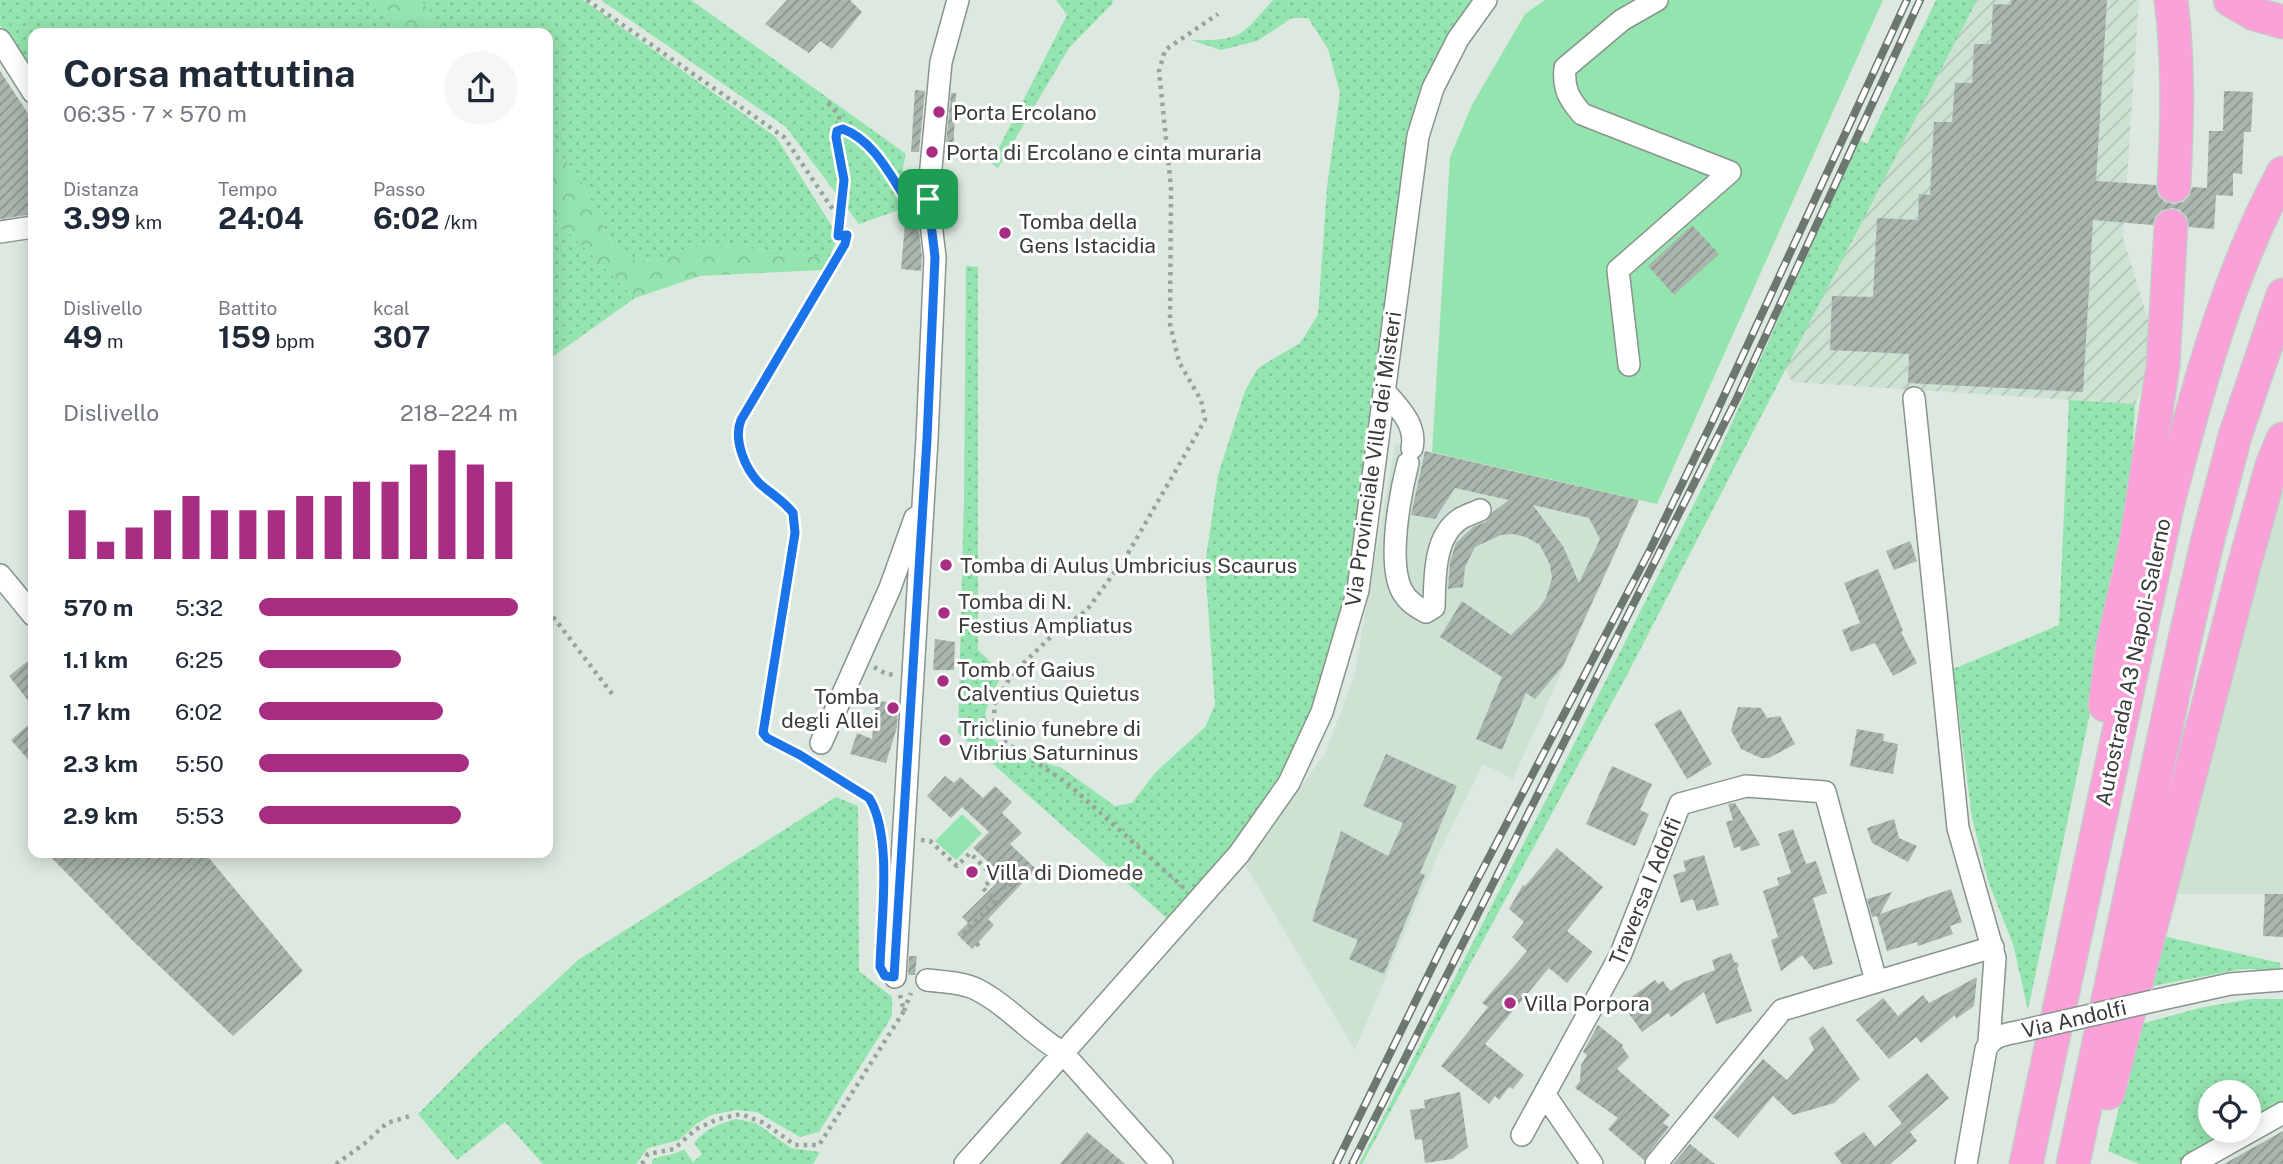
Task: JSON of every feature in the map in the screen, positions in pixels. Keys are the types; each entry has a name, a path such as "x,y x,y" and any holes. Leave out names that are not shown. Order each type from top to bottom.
{"highway":[{"path":"2171,0 2177,47 2178,108 2174,186"},
{"path":"2230,0 2254,14 2283,22"},
{"name":"Autostrada A3 Napoli-Salerno","path":"2026,1164 2167,507 2188,425 2233,285 2283,173"},
{"path":"2090,862 2100,738 2112,649 2136,541 2163,366 2171,226"},
{"path":"2073,1164 2208,539 2235,436 2282,298"},
{"path":"2086,1164 2095,1142 2119,1054 2147,933 2244,566 2272,465 2283,439"}],"street":[{"path":"894,977 935,257 928,199 941,62 958,0"},
{"name":"Via Provinciale Villa dei Misteri","path":"965,1164 1239,854 1289,783 1322,712 1358,590 1418,136 1433,88 1452,51 1486,0"},
{"path":"1629,365 1618,270 1730,172 1581,114 1569,98 1564,84 1565,68 1622,20 1657,0"},
{"path":"0,40 28,84"},
{"path":"0,232 28,228"},
{"path":"1385,392 1410,426 1414,439 1395,541 1396,574 1402,592 1414,606 1426,612 1434,607 1437,554 1449,531 1459,520 1480,510"},
{"path":"1914,398 1958,828 1993,947 1995,969 1989,1042 1978,1087 1966,1164"},
{"path":"821,743 890,588 923,496"},
{"path":"0,575 28,609"},
{"name":"Traversa I Adolfi","path":"1522,1135 1620,956 1680,804 1746,786 1825,792 1876,981"},
{"path":"1656,1164 1782,1010 1993,947"},
{"name":"Via Andolfi","path":"1989,1042 2003,1035 2230,984 2283,981"},
{"path":"919,986 974,988 1002,1005 1047,1044 1062,1052 1163,1164"},
{"path":"1545,1094 1592,1164"},
{"path":"2192,1164 2214,1159 2283,1113"}],"path":[{"path":"587,0 783,137 840,220"},
{"path":"1197,901 1066,782 1006,743 995,727 994,705 1012,674 1054,634 1087,610 1127,555 1205,420 1201,400 1179,362 1170,324 1171,187 1159,72 1165,50 1218,14"},
{"path":"828,103 838,114 843,129"},
{"path":"881,842 876,808 869,798 767,738 763,733 795,533 793,513 754,477 742,453 738,435 741,420 845,244 847,235 838,236 844,180 837,131 843,129 851,132 874,152 887,166 904,196 928,199"},
{"path":"553,617 613,695"},
{"path":"924,840 930,841 957,866 970,853 1006,889 1025,870"},
{"path":"979,946 965,932 995,901 983,888 994,877"},
{"path":"894,977 904,1011"},
{"path":"642,1164 648,1154 674,1149 696,1129 718,1119 741,1114 764,1123 795,1145 819,1145 919,986"},
{"path":"336,1164 387,1124 410,1115"}],"shaded area":[{"path":"1977,0 2139,0 2123,238 2152,332 2145,383 2135,404 1792,382 1785,367"},
{"path":"1395,444 1639,501 1513,779 1483,764 1436,859 1355,1050 1245,865 1325,753 1354,677"},
{"path":"2283,473 2283,894 2168,894"}],"green space":[{"path":"0,0 373,0 394,28 28,28 28,68 0,25"},
{"path":"373,0 420,0 444,28 394,28"},
{"path":"420,0 583,0 776,137 838,236 829,259 791,252 700,244 656,261 632,260 613,244 577,173 553,148 553,28 444,28"},
{"path":"601,0 691,0 906,154 903,167 905,208 859,224 786,127"},
{"path":"1056,0 1113,0 1069,48 998,168 991,163 1067,15"},
{"path":"1273,0 1476,0 1420,99 1360,532 1345,604 1314,708 1284,773 1244,834 1170,921 958,733 966,266 978,267 978,650 1003,674 991,695 985,715 994,740 1008,751 1062,768 1115,806 1132,803 1155,773 1205,727 1215,705 1205,565 1218,475 1245,391 1258,368 1300,343 1318,315 1327,187 1340,93 1328,49 1308,18 1292,18 1257,41 1221,50 1191,40 1231,38 1246,29"},
{"path":"1545,0 1883,0 1657,504 1432,452 1450,157 1472,105 1525,14"},
{"path":"1936,0 1977,0 1628,673 1362,1164 1359,1164 1708,476 1859,140 1867,144"},
{"path":"553,148 577,173 613,244 632,260 656,261 700,244 791,252 829,259 822,270 700,276 635,298 553,217"},
{"path":"553,217 635,298 553,356"},
{"path":"2069,400 2135,404 2128,531 2028,1010 2013,944 1988,881 1972,818 1953,669 2059,625"},
{"path":"836,797 858,806 859,971 892,997 892,1016 819,1132 800,1137 757,1112 736,1110 711,1115 679,1140 648,1148 636,1164 543,1164 505,1122 457,1160 418,1114 481,1050 578,960"},
{"path":"962,814 982,833 956,860 935,841"},
{"path":"2159,935 2280,963 2281,970 2243,969 2147,987"},
{"path":"2252,999 2283,999 2283,1104 2261,1117 2261,1080 2198,1080 2198,1143 2217,1143 2180,1164 2139,1164 2108,1151 2140,1024 2204,1007"},
{"path":"736,1119 756,1123 791,1148 820,1152 813,1164 652,1164 652,1160 684,1149 693,1162 702,1154 694,1143 703,1134 713,1127"}],"building":[{"path":"787,0 850,0 862,12 832,49 820,41 809,53 765,24"},
{"path":"2011,0 2107,0 2096,181 2156,185 2158,195 2165,202 2183,202 2190,195 2192,187 2207,188 2209,131 2223,131 2224,91 2253,92 2251,132 2244,132 2242,174 2233,173 2233,196 2216,195 2214,229 2189,227 2187,217 2180,210 2173,208 2162,210 2155,217 2153,225 2093,220 2083,392 1908,383 1909,354 1830,350 1832,296 1873,297 1877,218 1918,220 1919,194 1930,195 1934,122 1952,122 1955,83 1972,83 1974,44 1991,44 1993,4 2011,5"},
{"path":"0,71 28,113 28,215 0,219"},
{"path":"915,90 925,91 919,152 911,152"},
{"path":"951,93 956,93 953,154 945,154"},
{"path":"906,213 918,222 921,271 901,269"},
{"path":"1692,225 1719,254 1674,295 1648,266"},
{"path":"1425,451 1639,500 1563,666 1535,699 1526,693 1502,750 1476,739 1502,677 1440,637 1462,601 1511,635 1546,598 1552,578 1550,565 1540,545 1526,537 1501,535 1475,547 1465,567 1463,587 1448,589 1450,562 1456,543 1473,527 1486,522 1493,512 1509,500 1455,488 1435,519 1411,515","holes":["1533,505 1589,518 1600,539 1579,583 1563,546"]},
{"path":"1910,541 1917,561 1894,570 1886,551"},
{"path":"1878,569 1903,631 1901,632 1917,663 1893,676 1875,643 1851,652 1842,630 1860,623 1844,583"},
{"path":"935,639 955,642 954,670 933,670"},
{"path":"28,661 28,701 9,676"},
{"path":"876,701 898,703 897,727 886,763 850,754 857,733 872,739"},
{"path":"1738,707 1761,708 1767,718 1780,716 1795,744 1769,758 1761,758 1741,749 1731,730"},
{"path":"1680,709 1712,764 1687,779 1654,724"},
{"path":"28,725 28,759 11,740"},
{"path":"1857,729 1884,734 1883,741 1898,744 1893,774 1850,766"},
{"path":"1386,754 1457,786 1420,873 1425,875 1384,974 1349,959 1358,940 1312,921 1341,831 1388,856 1403,823 1363,806"},
{"path":"1612,766 1652,784 1640,810 1649,814 1635,846 1586,824"},
{"path":"945,776 954,783 960,777 983,798 995,786 1012,802 1002,813 1022,833 1010,844 1036,869 988,919 994,925 972,949 957,934 968,923 962,917 1004,876 973,848 989,832 962,807 951,818 927,796"},
{"path":"1735,803 1760,845 1741,851 1740,846 1734,848 1726,822 1733,820 1728,804"},
{"path":"1894,819 1899,838 1917,846 1908,862 1872,843 1867,828"},
{"path":"1793,829 1806,864 1816,861 1827,893 1813,898 1833,964 1814,970 1802,955 1781,971 1771,940 1778,937 1763,891 1779,885 1777,878 1791,873 1778,834"},
{"path":"1557,848 1603,887 1567,931 1593,952 1567,983 1549,968 1485,1044 1524,1075 1513,1089 1509,1087 1499,1100 1495,1096 1489,1104 1441,1066 1488,1007 1482,1003 1527,951 1512,937 1524,922 1509,909 1523,885 1525,886"},
{"path":"1704,855 1719,905 1697,911 1693,899 1681,903 1673,875 1686,871 1683,861"},
{"path":"52,858 209,858 303,971 233,1036 134,942"},
{"path":"1951,889 1962,922 1950,926 1953,934 1918,946 1917,942 1887,951 1877,916 1872,917 1867,899 1892,892 1880,914"},
{"path":"2265,894 2283,894 2283,937 2263,936"},
{"path":"1731,953 1739,966 1737,968 1752,1011 1716,1024 1704,992 1671,1017 1668,1013 1642,1032 1622,1004 1655,980 1658,984 1663,981 1670,991 1684,982 1715,970 1712,960"},
{"path":"909,956 917,956 915,975 908,975"},
{"path":"1977,977 1974,1006 1956,1019 1955,1015 1921,1043 1916,1037 1889,1059 1856,1020 1883,998 1898,1016 1923,995 1929,1003"},
{"path":"1598,1025 1623,1045 1629,1057 1617,1069 1670,1115 1663,1123 1669,1127 1644,1160 1608,1129 1618,1118 1575,1088 1580,1081 1581,1065 1587,1055 1583,1052"},
{"path":"1823,1026 1860,1079 1834,1103 1793,1115 1773,1096 1738,1138 1713,1117 1763,1059 1787,1080 1814,1050 1809,1038"},
{"path":"1927,1073 1949,1098 1910,1132 1917,1141 1890,1164 1842,1164 1834,1153 1864,1132 1875,1147 1902,1123 1888,1106"},
{"path":"1460,1092 1468,1147 1452,1159 1425,1163 1422,1139 1415,1140 1410,1110 1425,1108 1424,1100"},
{"path":"2283,1131 2283,1164 2224,1164"},
{"path":"1087,1132 1125,1164 1060,1164"},
{"path":"1690,1144 1715,1164 1673,1164"}],"railway":[{"path":"1336,1164 1441,949 1651,548 1907,0"},
{"path":"1352,1164 1737,398 1920,0"}],"place":[{"name":"Porta Ercolano","path":"939,112"},
{"name":"Porta di Ercolano e cinta muraria","path":"932,152"},
{"name":"Tomba della Gens Istacidia","path":"1005,233"},
{"name":"Tomba di Aulus Umbricius Scaurus","path":"946,565"},
{"name":"Tomba di N. Festius Ampliatus","path":"944,613"},
{"name":"Tomb of Gaius Calventius Quietus","path":"943,681"},
{"name":"Tomba degli Allei","path":"893,708"},
{"name":"Triclinio funebre di Vibrius Saturninus","path":"945,740"},
{"name":"Villa di Diomede","path":"972,872"},
{"name":"Villa Porpora","path":"1510,1003"}],"route":[{"path":"843,129 851,132 874,152 887,166 904,196 928,199 935,257 927,439 894,977 885,976 880,967 883,875 881,831 876,808 869,798 767,738 763,733 795,533 793,513 760,484 750,470 742,453 738,428 845,244 847,235 838,236 844,193 844,166 836,137 837,131 843,129"}]}
